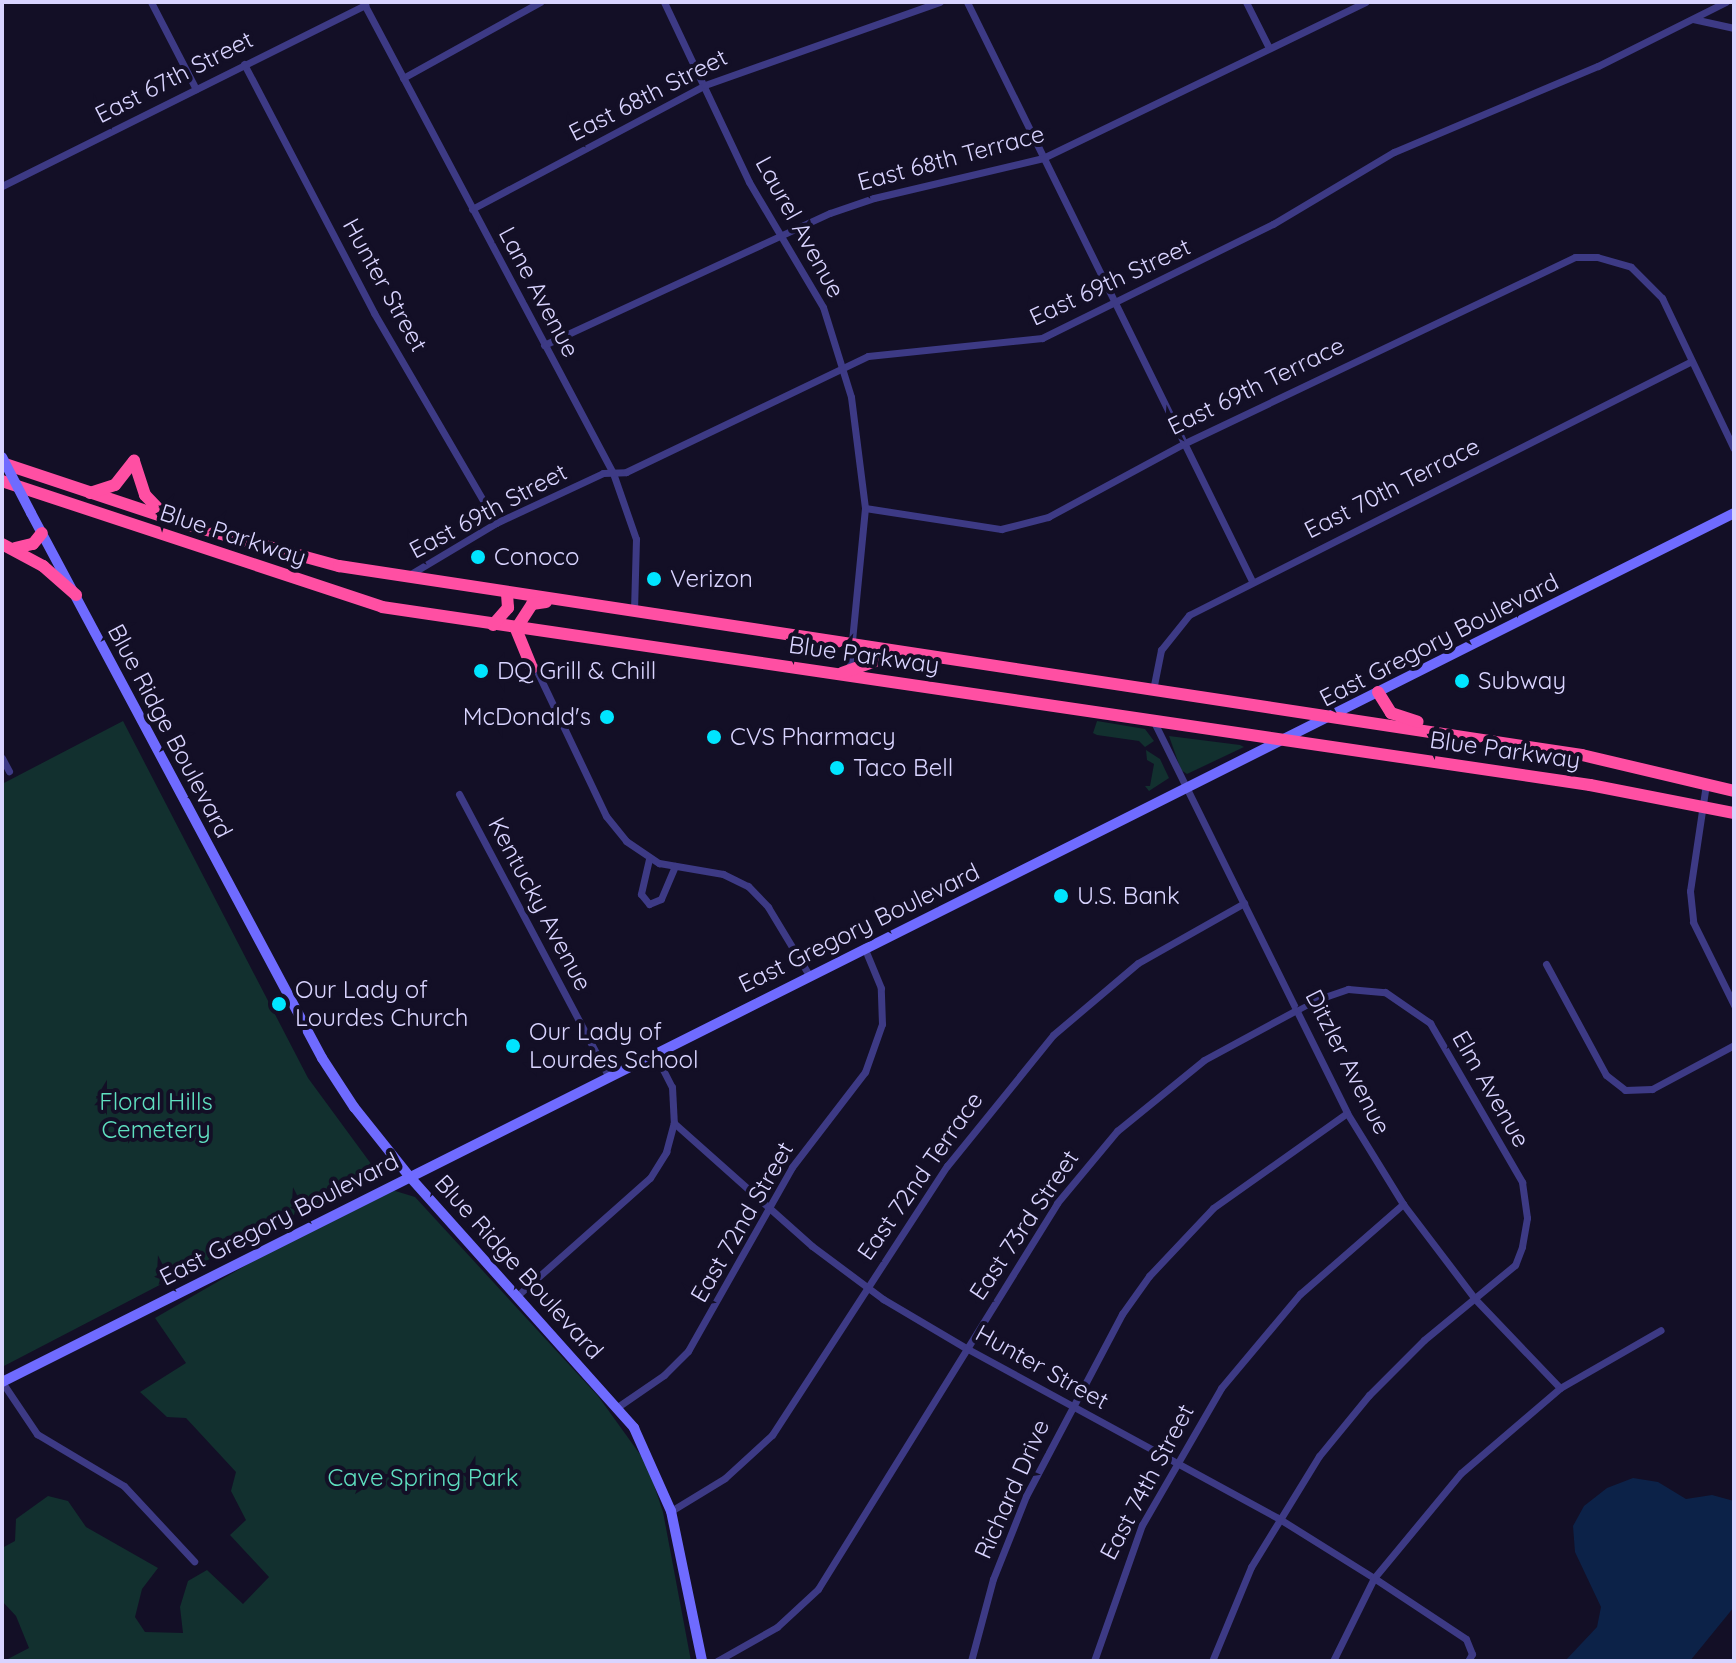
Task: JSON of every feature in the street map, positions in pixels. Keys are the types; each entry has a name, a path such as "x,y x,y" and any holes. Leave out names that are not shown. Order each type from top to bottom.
{"highway":[{"path":"90,493 115,485 134,461 145,495 168,518"},
{"name":"Blue Parkway","path":"2,463 168,518 339,566 1582,755 1734,791"},
{"name":"Blue Parkway","path":"2,481 382,607 537,632 846,673 1734,813"},
{"path":"3,544 26,548 42,533"},
{"path":"3,544 43,566 76,595"},
{"path":"493,625 508,608 507,593"},
{"path":"534,668 516,629 532,604 557,600"},
{"path":"534,668 530,648 537,632"},
{"path":"846,673 872,658 907,653"},
{"path":"1378,692 1396,716 1475,738"}],"main road":[{"name":"Blue Ridge Boulevard","path":"2,457 322,1058 409,1176 619,1406 650,1456 671,1511 702,1661"},
{"name":"East Gregory Boulevard","path":"2,1382 654,1052 1186,786 1285,740 1734,513"}],"street":[{"path":"151,2 196,89"},
{"path":"403,78 540,2"},
{"name":"Laurel Avenue","path":"664,2 749,182 823,307 842,366 855,419 865,508 846,673"},
{"name":"East 68th Street","path":"472,209 705,85 940,2"},
{"path":"967,2 1252,581"},
{"path":"1246,2 1269,48"},
{"name":"East 68th Terrace","path":"544,345 782,235 874,198 1043,158 1365,2"},
{"name":"East 69th Street","path":"407,577 496,523 613,473 626,472 842,366 890,352 1027,343 1115,306 1273,224 1394,152 1598,66 1726,2"},
{"name":"East 67th Street","path":"2,186 364,4"},
{"name":"Lane Avenue","path":"364,4 613,473 636,539 634,612"},
{"path":"1693,19 1734,28"},
{"name":"Hunter Street","path":"244,64 374,313 496,523"},
{"name":"East 69th Terrace","path":"865,508 986,528 1020,527 1048,517 1183,444 1560,261 1614,260 1654,288 1692,361"},
{"path":"1692,361 1734,449"},
{"name":"East 70th Terrace","path":"1153,690 1170,633 1189,615 1692,361"},
{"path":"534,668 606,816 649,859 723,874 748,886 768,907 809,975"},
{"name":"Ditzler Avenue","path":"1153,720 1300,1011 1347,1113 1403,1204 1475,1299 1560,1388"},
{"path":"2,758 9,771"},
{"path":"1706,784 1690,891 1693,922 1734,1005"},
{"name":"Kentucky Avenue","path":"459,794 608,1076"},
{"path":"649,859 641,894 649,904 661,899 675,866"},
{"name":"East 72nd Terrace","path":"671,1511 725,1478 772,1435 804,1393 867,1287 947,1166 1053,1035 1138,963 1244,903"},
{"name":"East 72nd Street","path":"619,1406 664,1375 688,1351 792,1167 877,1049 881,988 864,947"},
{"path":"1546,964 1606,1075 1625,1090 1652,1089 1734,1045"},
{"name":"Elm Avenue","path":"1212,1661 1232,1608 1278,1518 1369,1395 1515,1265 1526,1233 1526,1199 1522,1182 1430,1023 1402,999 1366,988 1330,993 1300,1011"},
{"name":"East 73rd Street","path":"717,1661 777,1627 818,1589 927,1421 966,1348 1057,1203 1117,1131 1204,1060 1300,1011"},
{"path":"518,1295 650,1178 666,1152 674,1123 672,1087 654,1052"},
{"name":"Richard Drive","path":"971,1661 999,1565 1071,1408 1122,1314 1179,1240 1249,1178 1347,1113"},
{"name":"Hunter Street","path":"674,1123 769,1211 867,1287 1071,1408 1278,1518 1466,1639 1470,1657"},
{"name":"East 74th Street","path":"1094,1661 1120,1576 1175,1462 1221,1388 1272,1324 1339,1256 1403,1204"},
{"path":"1333,1661 1374,1578 1461,1473 1560,1388 1661,1330"},
{"path":"2,1382 37,1434 124,1486 194,1561"}],"green space":[{"name":"Floral Hills Cemetery","path":"123,721 308,1078 377,1172 2,1367 2,784"},
{"path":"1097,721 1145,729 1154,741 1145,747 1139,741 1097,735 1093,733"},
{"path":"1169,736 1244,747 1187,774 1181,770"},
{"path":"1146,750 1160,759 1169,778 1149,791 1145,786 1150,786 1154,764 1147,760"},
{"name":"Cave Spring Park","path":"392,1190 415,1197 598,1396 647,1464 663,1512 691,1661 4,1661 29,1648 16,1616 2,1601 2,1548 15,1541 16,1519 48,1496 68,1501 86,1527 158,1568 142,1589 135,1617 145,1632 183,1633 180,1607 188,1581 207,1570 243,1604 269,1577 230,1535 246,1520 231,1491 236,1472 186,1418 167,1417 140,1392 186,1363 155,1318 281,1245"}],"water":[{"path":"1633,1478 1658,1482 1686,1499 1712,1495 1734,1501 1734,1607 1690,1661 1565,1661 1597,1627 1601,1607 1575,1552 1573,1526 1584,1506 1607,1488"}],"place":[{"name":"Conoco","path":"478,557"},
{"name":"Verizon","path":"654,579"},
{"name":"DQ Grill & Chill","path":"481,671"},
{"name":"Subway","path":"1462,681"},
{"name":"McDonald's","path":"607,717"},
{"name":"CVS Pharmacy","path":"714,737"},
{"name":"Taco Bell","path":"837,768"},
{"name":"U.S. Bank","path":"1061,896"},
{"name":"Our Lady of Lourdes Church","path":"279,1004"},
{"name":"Our Lady of Lourdes School","path":"513,1046"}]}
